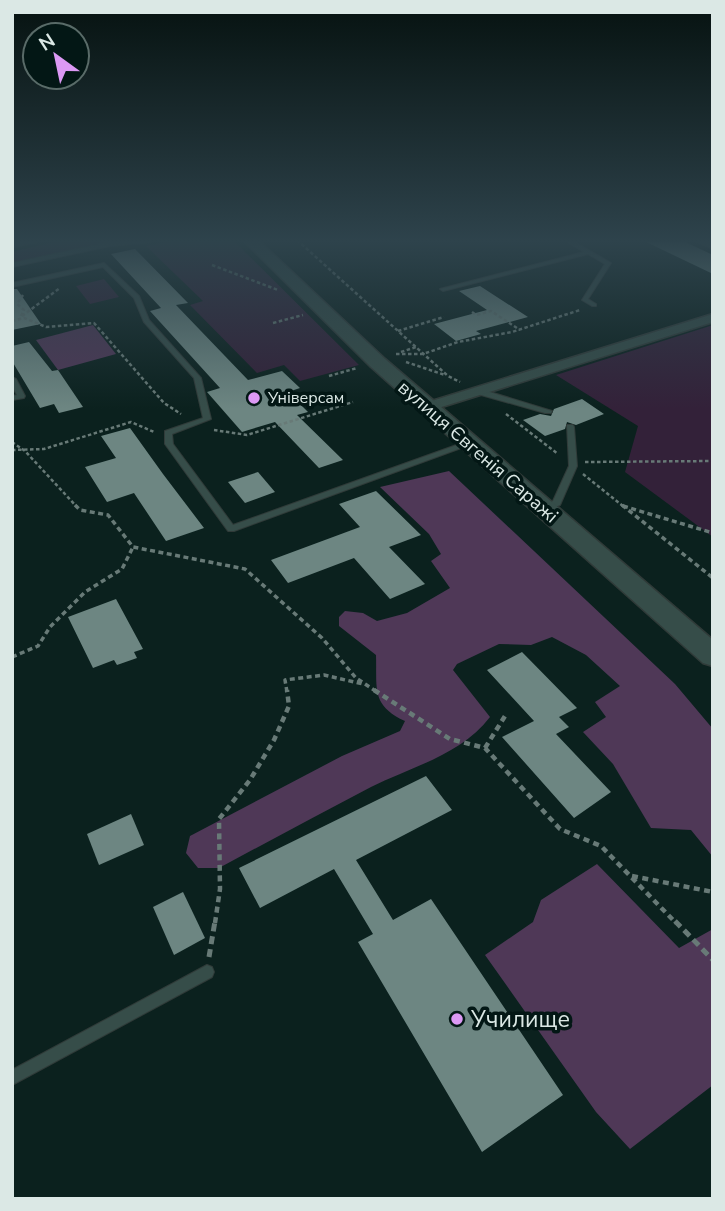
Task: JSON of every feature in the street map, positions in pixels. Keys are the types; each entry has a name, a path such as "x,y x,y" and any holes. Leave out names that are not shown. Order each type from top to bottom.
{"main road":[{"name":"вулиця Євгенія Саражі","path":"310,297 468,444 713,656"}],"street":[{"path":"427,407 713,318"}],"lane":[{"path":"136,297 146,321 197,378 207,419 168,433 169,444 231,529 468,444"},
{"path":"587,297 585,300 594,305"},
{"path":"12,379 22,396 12,398"},
{"path":"477,391 548,411"},
{"path":"543,509 557,503 573,466 570,427"},
{"path":"12,1077 207,972"}],"path":[{"path":"22,297 17,304 24,310 22,316"},
{"path":"12,320 50,297"},
{"path":"423,354 458,342 520,330 594,305"},
{"path":"273,323 304,315 296,307"},
{"path":"472,312 476,315 491,311 520,330"},
{"path":"398,331 444,317"},
{"path":"12,320 24,318 46,327 94,323 164,403 218,430"},
{"path":"396,353 415,347"},
{"path":"405,362 448,376"},
{"path":"12,442 25,451 80,510 108,515 133,547 245,569 322,638 356,678 450,739 485,748 560,829 601,846 713,960"},
{"path":"573,466 591,461 713,461"},
{"path":"621,505 713,533"},
{"path":"12,657 38,646 50,627 85,592 122,569 133,547"},
{"path":"207,972 220,889 219,819 250,780 274,740 289,706 285,680 324,676 365,684"},
{"path":"485,748 505,716"},
{"path":"631,876 713,892"}],"shaded area":[{"path":"84,297 119,297 90,304"},
{"path":"198,297 290,297 359,365 300,381 284,365 257,373 190,305 203,301"},
{"path":"93,325 116,354 58,370 36,340"},
{"path":"713,325 713,537 625,472 638,426 556,375"},
{"path":"449,471 675,684 713,729 713,857 691,830 651,828 613,764 583,732 606,717 595,702 620,686 586,655 552,637 531,645 499,644 457,664 453,670 490,717 478,730 450,751 371,787 219,868 198,868 186,853 190,836 342,756 400,731 405,721 386,709 378,695 376,655 339,626 339,617 345,611 363,613 377,621 407,613 450,588 431,561 441,554 429,534 380,487"},
{"path":"597,864 679,948 713,929 713,1085 630,1149 596,1112 485,955 533,922 541,900"}],"building":[{"path":"12,297 22,297 41,324 12,330"},
{"path":"150,297 182,297 188,303 176,305 248,380 282,371 300,388 288,392 308,412 297,415 343,460 319,468 275,422 242,432 207,392 220,388 150,311 161,308"},
{"path":"467,297 496,297 528,317 476,331 481,334 456,341 434,324 487,310"},
{"path":"29,342 52,371 58,370 83,407 59,413 54,404 40,408 12,361 12,346"},
{"path":"582,399 604,414 576,425 567,422 565,429 545,436 523,420 540,414 551,416 554,409"},
{"path":"130,428 204,528 166,541 134,493 107,502 85,467 116,458 101,436"},
{"path":"258,472 275,492 245,503 228,482"},
{"path":"376,491 421,535 389,547 425,584 390,599 354,558 288,583 271,560 360,527 339,504"},
{"path":"116,599 143,649 134,652 137,658 117,665 114,660 93,668 68,617"},
{"path":"522,652 577,708 559,717 569,727 556,734 611,792 574,818 502,737 534,721 487,670"},
{"name":"Училище","path":"426,776 452,810 356,860 393,920 431,899 563,1095 482,1152 358,942 373,934 334,869 260,908 239,868"},
{"path":"131,814 144,845 99,865 87,834"},
{"path":"183,892 205,938 174,955 153,907"}],"place":[{"name":"Універсам","path":"254,398"},
{"name":"Училище","path":"457,1019"}]}
